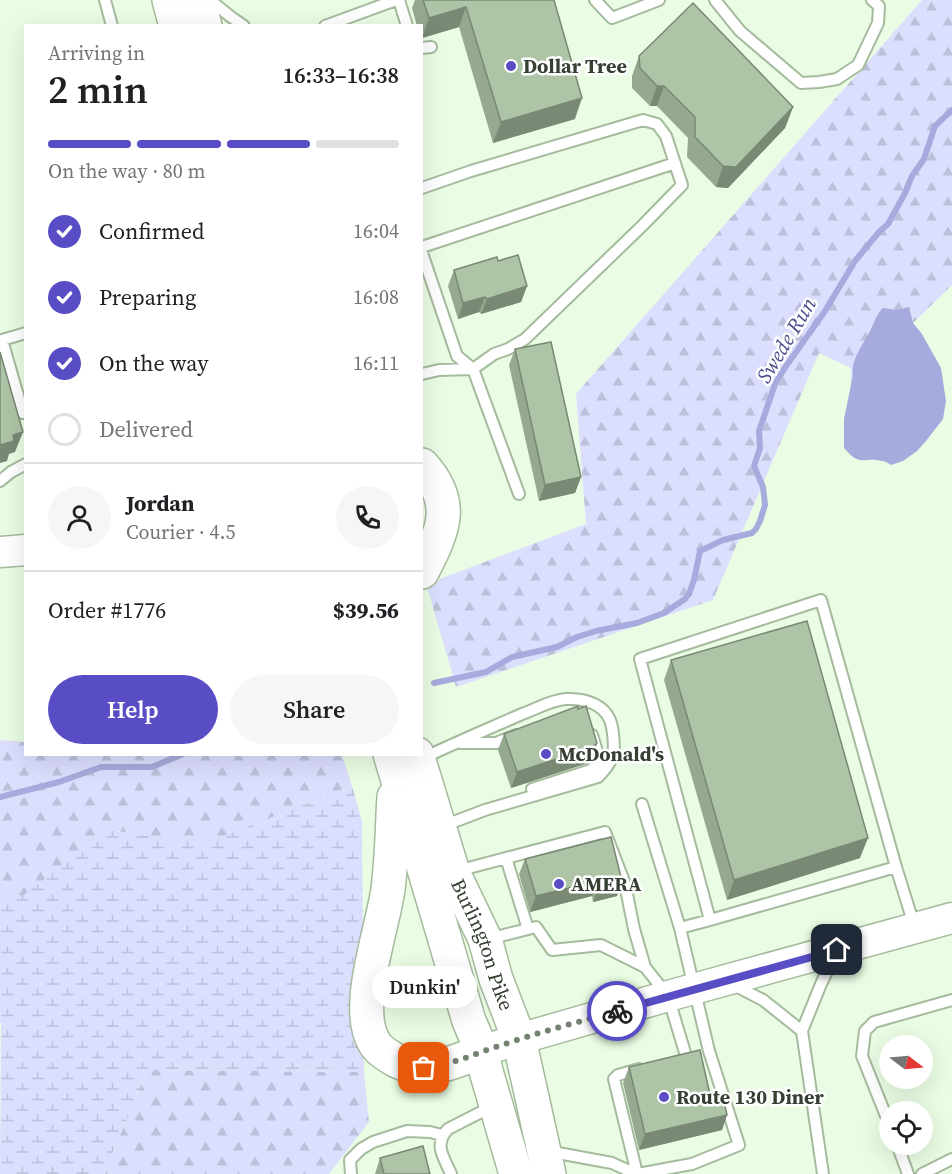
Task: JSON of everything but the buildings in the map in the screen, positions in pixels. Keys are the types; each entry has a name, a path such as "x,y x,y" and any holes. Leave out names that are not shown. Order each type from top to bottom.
{"highway":[{"path":"169,0 175,24"},
{"path":"198,0 204,24"},
{"path":"423,466 433,477 441,492 443,517 440,534 423,570"},
{"path":"405,760 388,890 369,976 368,1024 372,1041 386,1055 399,1062 424,1068 451,1064 482,1051"},
{"name":"Burlington Pike","path":"405,760 440,827 453,872 485,939 496,979 519,1039 547,1162"},
{"name":"Burlington Pike","path":"405,760 470,1021 482,1051 516,1174"}],"street":[{"path":"0,552 24,550"},
{"path":"482,1051 952,918"}],"lane":[{"path":"105,0 111,24"},
{"path":"210,0 241,24"},
{"path":"331,24 397,0 406,24"},
{"path":"595,0 612,18 659,0"},
{"path":"714,0 740,30 801,83 837,79 858,65 878,23 879,6 872,0"},
{"path":"423,188 471,171 643,120 657,124 666,136 682,185 525,339 494,354 473,369 439,370 423,374"},
{"path":"423,247 675,164"},
{"path":"423,256 457,356 473,369 519,494"},
{"path":"24,333 1,336 24,413"},
{"path":"0,481 24,465"},
{"path":"710,920 640,659 821,600 915,928"},
{"path":"423,754 563,699 590,701 601,708 611,724 615,749 608,766 598,777 485,810 440,827"},
{"path":"507,804 519,794 591,770 600,761 588,723"},
{"path":"454,743 496,743 526,731"},
{"path":"642,804 680,928 681,1057 709,1051"},
{"path":"453,872 605,832 626,884 634,929 645,967"},
{"path":"506,858 528,929"},
{"path":"680,928 896,867"},
{"path":"485,939 536,927 552,950 601,945 645,967 682,993 709,1051 739,1145 692,1164 637,1174 612,1163 547,1162"},
{"path":"823,1174 802,1031 837,950"},
{"path":"726,981 763,1000 802,1031"},
{"path":"880,1101 862,1056 865,1031 874,1022 952,1000"},
{"path":"637,1174 614,1079 618,1075 646,1067"},
{"path":"451,1174 439,1145 442,1135 448,1129 496,1105"},
{"path":"351,1174 351,1160 361,1149 373,1142 407,1131 442,1135"},
{"path":"901,1155 908,1174"},
{"path":"922,1174 952,1159"}],"green space":[{"path":"922,0 952,0 952,285 913,323 850,455 851,368 819,353 713,600 456,687 428,590 442,578 586,524 576,394"},
{"path":"0,740 24,742 24,756 342,756 352,786 203,845 110,830 22,897 0,892"},
{"path":"352,786 362,821 364,1072 147,1070 104,1174 0,1174 0,892 22,896 110,830 203,844"},
{"path":"147,1070 364,1072 369,1122 329,1174 104,1174"}],"shaded area":[{"path":"909,307 913,323 922,334 941,368 946,401 943,419 917,451 903,461 891,465 884,461 858,460 844,448 844,419 854,363 883,308 897,310"}],"waterway":[{"name":"Swede Run","path":"434,683 486,672 512,657 557,647 577,637 637,623 664,613 689,594 700,551 723,540 752,533 756,529 765,505 763,487 754,466 760,448 759,431 775,384 825,311 855,261 888,224 912,176 924,159 935,126 952,110"},
{"name":"Swede Run","path":"0,797 59,782 101,767 152,767 178,756"}],"way so far":[{"path":"424,1068 451,1064 519,1039 617,1011"}],"place":[{"name":"Dollar Tree","path":"511,66"},
{"name":"McDonald's","path":"546,754"},
{"name":"AMERA","path":"559,884"},
{"name":"Dunkin'","path":"424,1068"},
{"name":"Route 130 Diner","path":"664,1097"}],"route":[{"path":"617,1011 837,950"}]}
